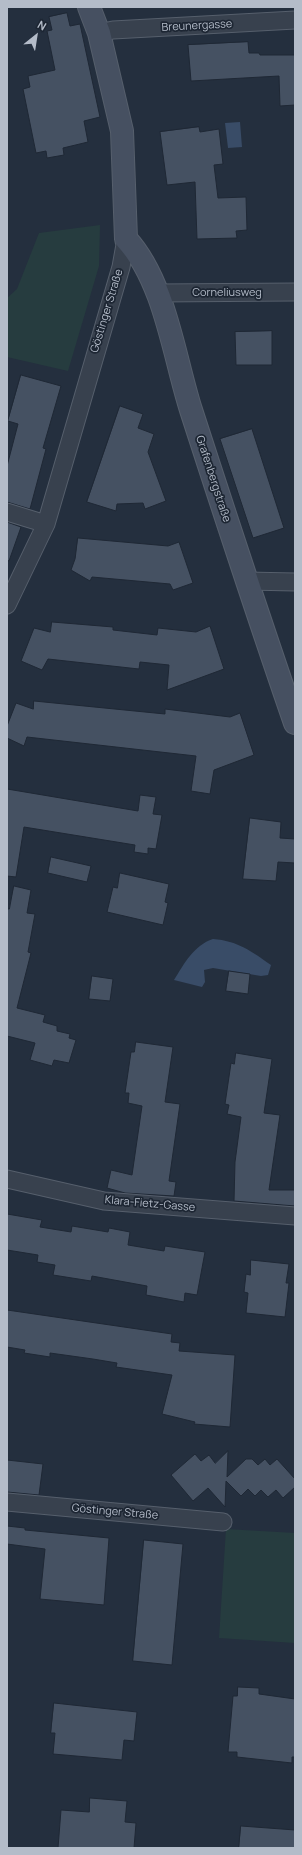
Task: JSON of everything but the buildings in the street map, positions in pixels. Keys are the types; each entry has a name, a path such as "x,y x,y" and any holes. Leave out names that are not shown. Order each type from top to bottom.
{"street":[{"name":"Göstinger Straße","path":"7,605 46,524 121,267 126,239 122,132 99,33 90,7"},
{"name":"Breunergasse","path":"99,33 113,30 295,20"},
{"name":"Grafenbergstraße","path":"126,239 133,247 158,293 188,399 246,581 295,723"},
{"name":"Corneliusweg","path":"158,293 295,292"},
{"path":"7,512 46,524"},
{"path":"246,581 295,582"},
{"name":"Klara-Fietz-Gasse","path":"7,1179 99,1200 295,1216"},
{"name":"Göstinger Straße","path":"7,1502 223,1522"}],"green space":[{"path":"100,225 99,266 68,371 7,357 7,298 17,289 39,233"},
{"path":"226,1529 295,1533 295,1643 219,1638"}],"water":[{"path":"240,122 242,147 228,148 225,123"},
{"path":"213,939 237,944 257,955 271,965 268,975 261,976 213,968 204,970 205,982 202,987 174,980 195,950"}]}
